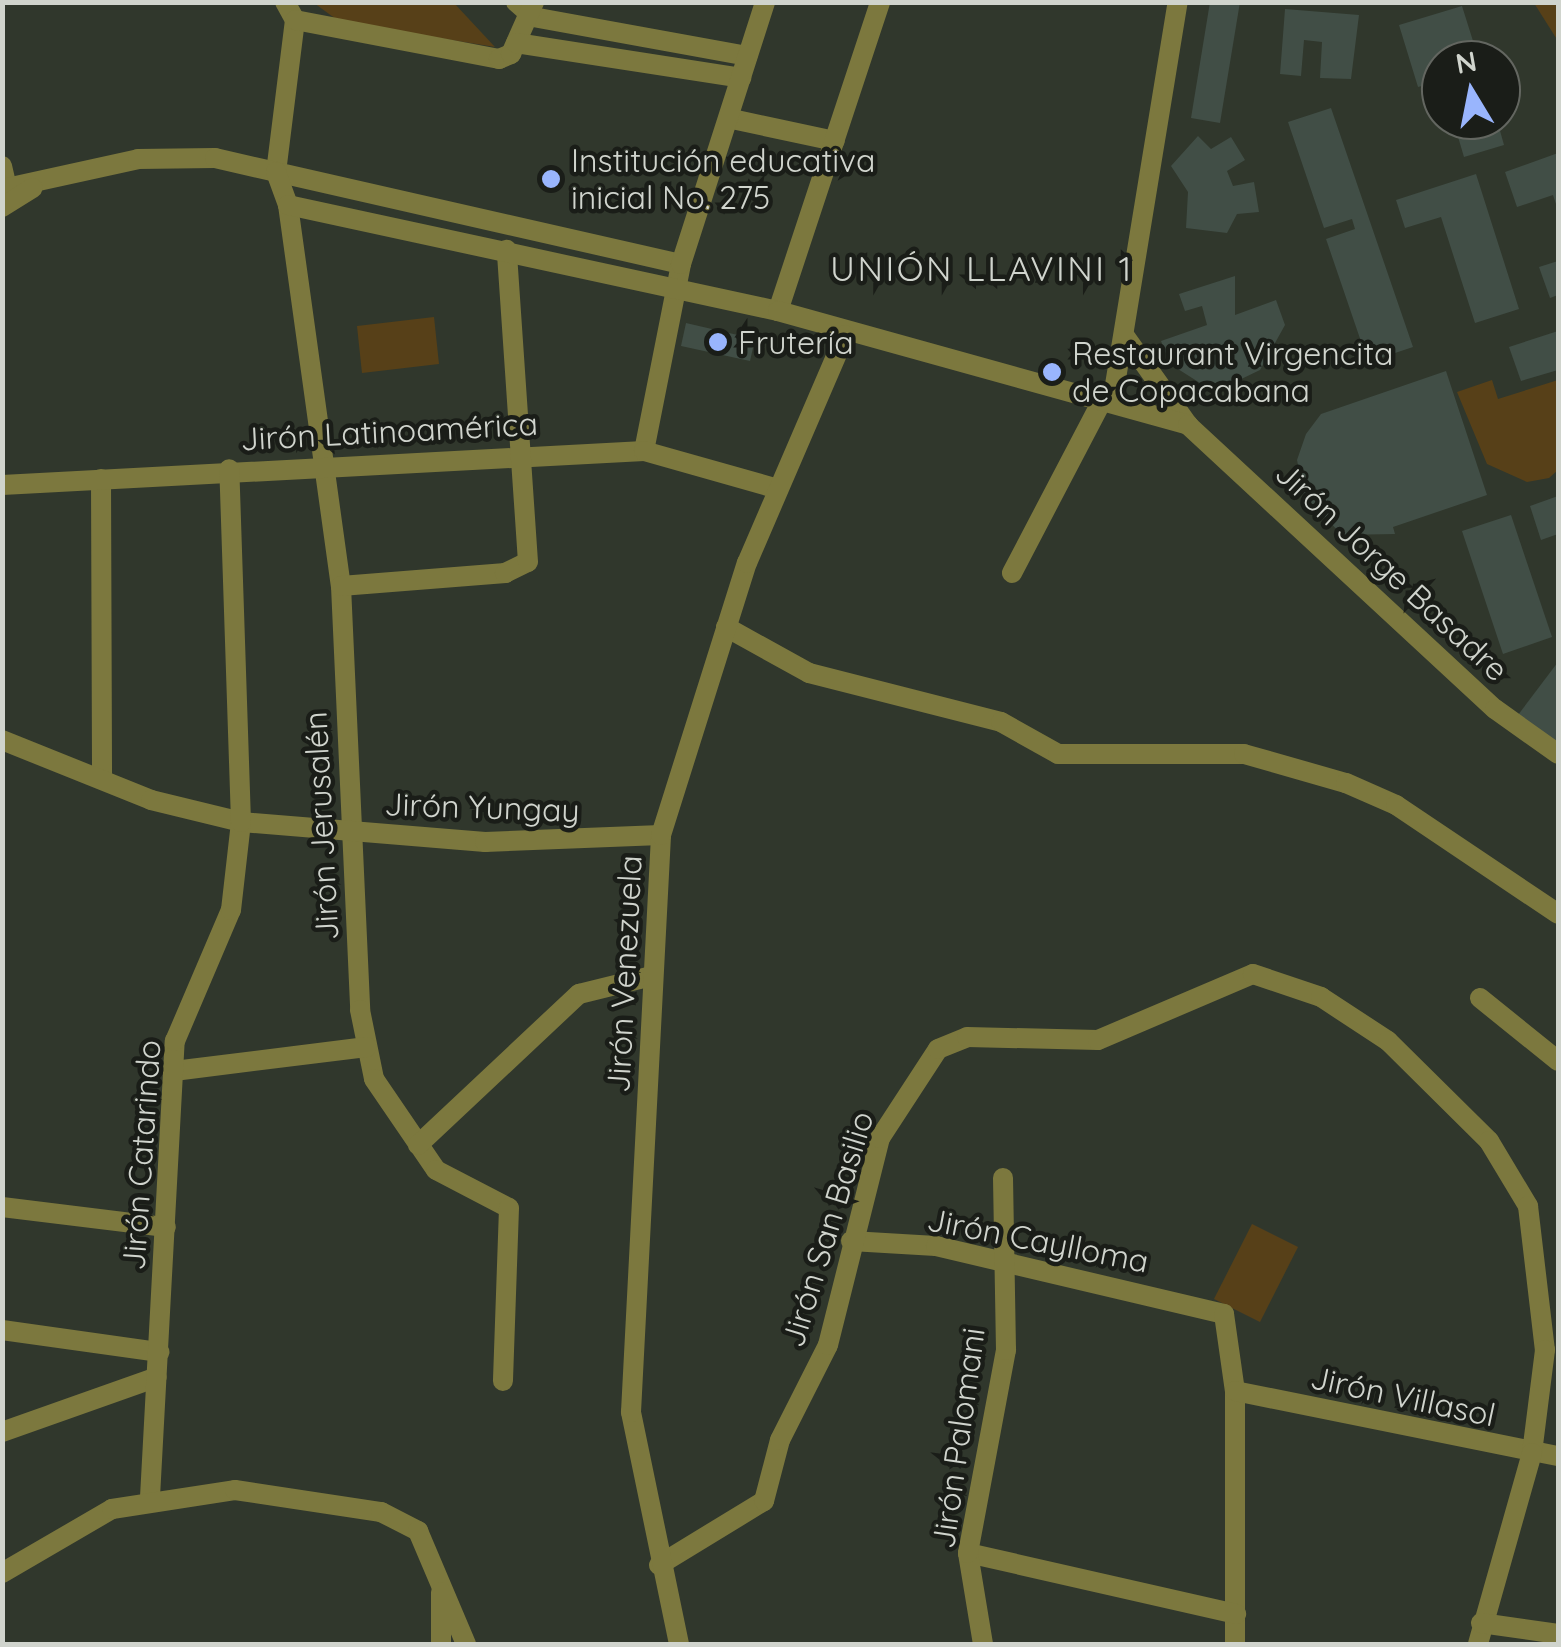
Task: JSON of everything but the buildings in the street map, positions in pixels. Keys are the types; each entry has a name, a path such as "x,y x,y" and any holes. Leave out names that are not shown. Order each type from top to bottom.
{"street":[{"path":"516,2 533,10 747,56"},
{"path":"644,451 681,288 681,264 732,118 765,2"},
{"path":"778,311 880,2"},
{"path":"1012,573 1107,402 1124,335 1178,2"},
{"path":"276,172 290,11 499,59 516,43 533,10"},
{"path":"516,43 741,78"},
{"path":"732,118 835,141"},
{"path":"2,166 4,195 50,175 187,153 681,264"},
{"name":"Jirón Jerusalén","path":"276,172 288,206 341,586 349,831 367,1047 385,1101 436,1170 509,1208 502,1381"},
{"path":"288,206 778,311 845,335 1188,426"},
{"path":"341,586 505,573 531,552 507,250"},
{"name":"Jirón Venezuela","path":"678,1644 659,1566 630,1354 661,835 726,627 775,488 845,335"},
{"path":"1124,335 1188,426"},
{"name":"Jirón Jorge Basadre","path":"1188,426 1495,709 1558,754"},
{"name":"Jirón Latinoamérica","path":"2,484 228,469 324,468 526,453 644,451 775,488"},
{"name":"Jirón Catarindo","path":"150,1496 174,1071 182,1018 231,910 242,822 228,469"},
{"path":"101,479 102,776"},
{"path":"726,627 809,673 1002,722 1058,754 1244,754 1346,783 1396,805 1558,914"},
{"name":"Jirón Yungay","path":"2,740 102,776 151,800 242,822 485,842 661,835"},
{"name":"Jirón San Basilio","path":"659,1566 764,1502 780,1440 828,1345 880,1138 916,1072 967,1037 1098,1040 1253,974 1322,998 1388,1041 1454,1102 1528,1206 1546,1326 1532,1453 1478,1644"},
{"path":"418,1145 579,994 652,976"},
{"path":"1480,998 1558,1061"},
{"path":"174,1071 367,1047"},
{"name":"Jirón Palomani","path":"983,1644 968,1553 1006,1350 1003,1178"},
{"path":"2,1207 166,1227"},
{"name":"Jirón Caylloma","path":"852,1241 1003,1262 1211,1306 1228,1326 1235,1392"},
{"path":"2,1330 160,1352"},
{"path":"2,1432 157,1377"},
{"path":"1235,1392 1236,1644"},
{"name":"Jirón Villasol","path":"1235,1392 1558,1456"},
{"path":"2,1573 71,1527 150,1496 235,1490 381,1512 418,1531 466,1644"},
{"path":"968,1553 1236,1614"},
{"path":"441,1580 441,1644"},
{"path":"1481,1623 1558,1634"}],"shaded area":[{"path":"314,3 454,3 495,47 340,22"},
{"path":"1534,3 1558,3 1558,41"},
{"path":"434,317 439,364 362,373 357,326"},
{"path":"1492,380 1498,399 1558,380 1558,470 1549,478 1527,482 1487,464 1457,392"},
{"path":"1252,1224 1298,1247 1260,1322 1214,1299"}],"place":[{"name":"Institución educativa inicial No. 275","path":"551,179"},
{"name":"Frutería","path":"718,342"},
{"name":"Restaurant Virgencita de Copacabana","path":"1052,372"}],"district":[{"name":"UNIÓN LLAVINI 1","path":"982,268"}]}
